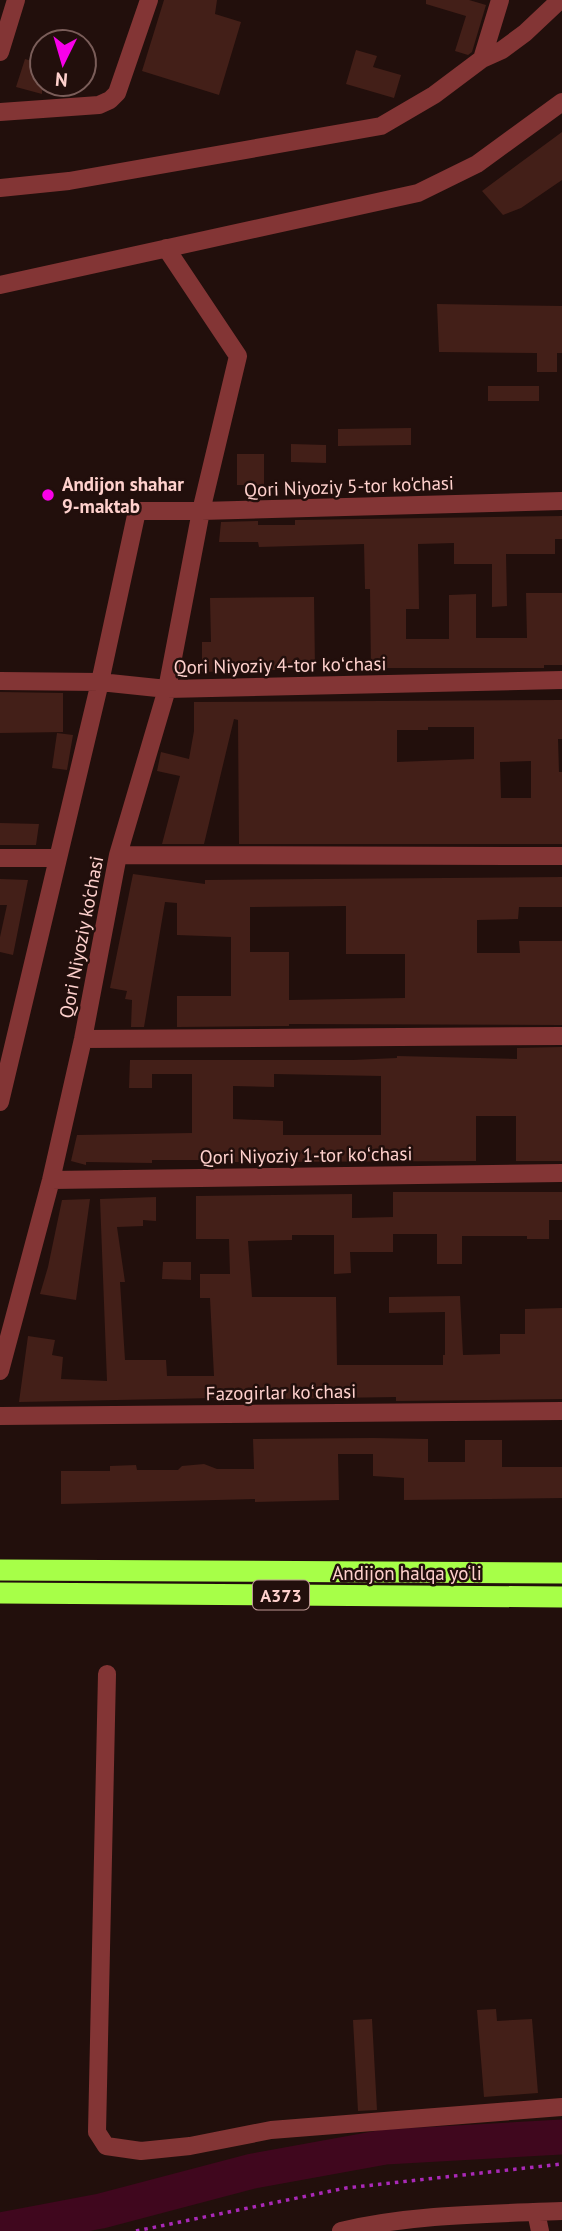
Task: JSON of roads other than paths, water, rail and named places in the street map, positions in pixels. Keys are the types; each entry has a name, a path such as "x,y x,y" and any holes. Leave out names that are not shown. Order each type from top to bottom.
{"highway":[{"name":"Andijon halqa yo‘li","path":"0,1570 562,1573"},
{"name":"Andijon halqa yo‘li","path":"0,1593 562,1597"}],"street":[{"path":"0,52 16,0"},
{"path":"0,112 99,105 110,100 117,93 149,0"},
{"path":"482,59 500,0"},
{"path":"0,188 69,181 381,126 433,95 482,59 502,50 525,33 560,0"},
{"path":"0,285 418,193 477,164 562,102"},
{"name":"Qori Niyoziy ko'chasi","path":"0,1371 7,1313 51,1180 83,1039 118,855 167,689 201,511 238,356 166,248"},
{"name":"Qori Niyoziy 5-tor ko'chasi","path":"137,511 562,501"},
{"name":"Qori Niyoziy ko'chasi","path":"0,1102 8,1033 58,858 137,511"},
{"name":"Qori Niyoziy 4-tor koʻchasi","path":"0,681 100,682 167,689 562,680"},
{"path":"118,855 562,856"},
{"path":"0,858 58,858"},
{"path":"83,1039 562,1036"},
{"name":"Qori Niyoziy 1-tor koʻchasi","path":"51,1180 562,1172"},
{"name":"Fazogirlar koʻchasi","path":"0,1416 562,1411"},
{"path":"107,1674 97,2132 106,2146 141,2151 190,2146 271,2130 562,2107"},
{"path":"341,2231 364,2225 457,2215 562,2211"},
{"path":"536,2212 540,2231"}],"waterway":[{"path":"0,2230 101,2211 253,2171 385,2147 562,2137"}],"place":[{"name":"Andijon shahar 9-maktab","path":"48,495"}]}
